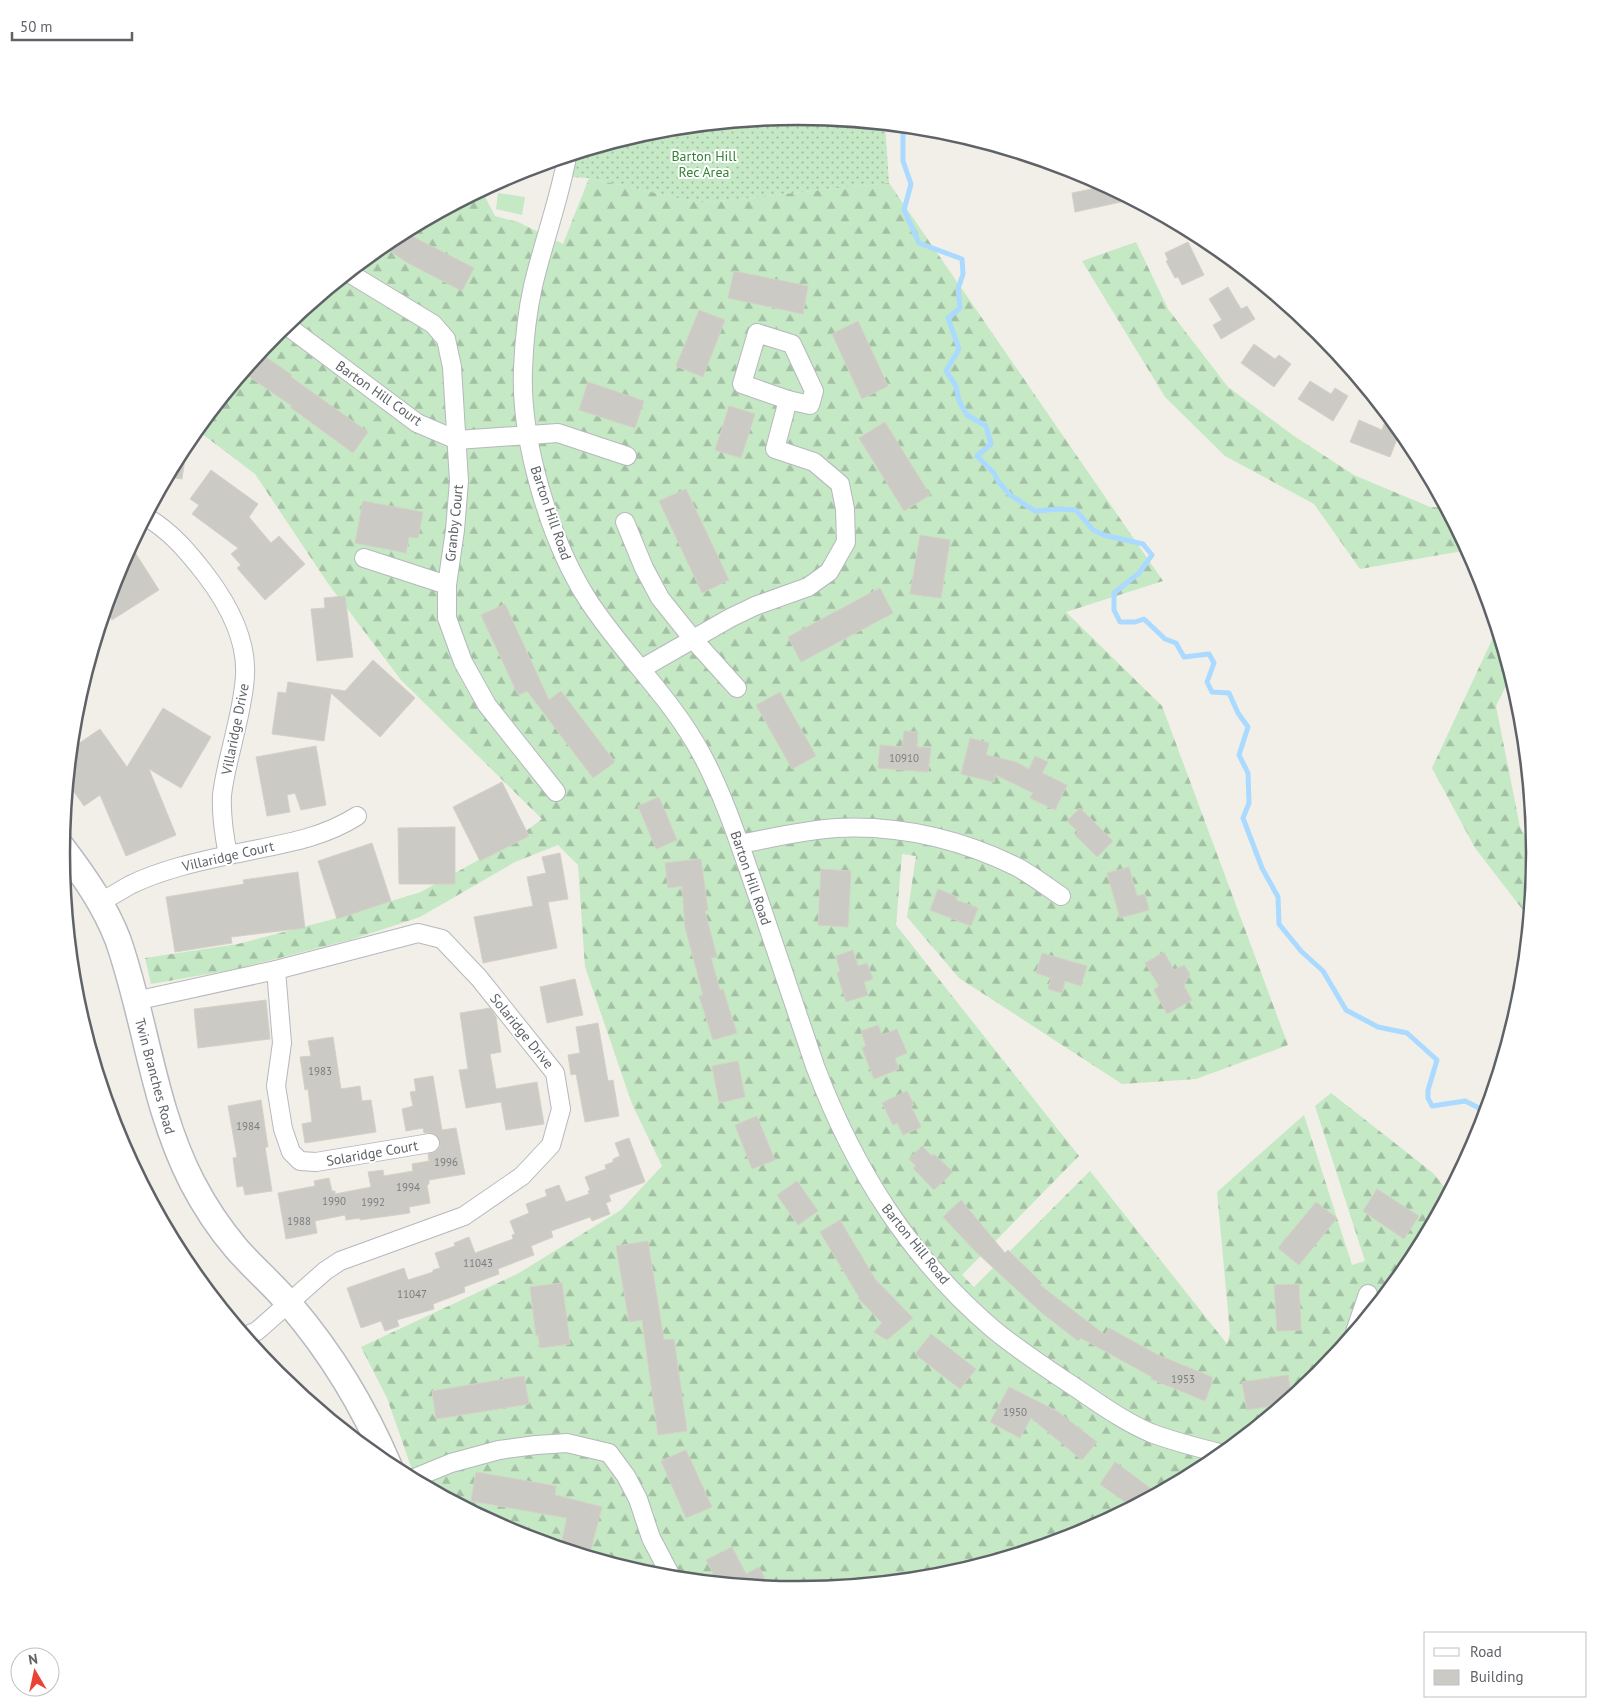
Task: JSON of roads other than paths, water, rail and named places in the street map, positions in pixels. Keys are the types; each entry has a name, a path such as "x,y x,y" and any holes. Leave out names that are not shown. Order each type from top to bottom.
{"main road":[{"name":"Twin Branches Road","path":"70,859 100,902 117,938 136,1001 162,1109 173,1142 192,1183 212,1217 237,1248 289,1303 318,1338 344,1376 367,1418 381,1450"}],"street":[{"name":"Barton Hill Road","path":"566,163 533,287 526,331 523,371 524,404 539,486 554,531 570,569 587,599 609,630 663,695 701,753 723,798 830,1106 850,1149 904,1234 957,1295 994,1329 1030,1358 1122,1418 1150,1432 1182,1444 1213,1451"},
{"name":"Granby Court","path":"355,276 433,324 446,339 452,367 459,481 456,520 446,586 447,618 463,662 487,705 556,792"},
{"name":"Barton Hill Court","path":"292,330 417,423 457,440 558,433 627,456"},
{"path":"757,333 792,344 814,391 810,405 788,400 742,384 757,333"},
{"path":"641,669 692,638 756,606 808,587 829,572 846,542 845,509 840,484 814,462 775,448 788,400"},
{"name":"Villaridge Drive","path":"151,520 176,539 223,599 234,621 245,656 243,694 222,793 222,813 228,855"},
{"path":"625,522 644,568 660,598 692,638 738,688"},
{"path":"364,558 446,586"},
{"name":"Villaridge Court","path":"100,902 131,885 157,874 228,855 307,839 327,832 357,816"},
{"path":"740,844 835,828 905,831 943,838 975,848 1017,867 1061,896"},
{"name":"Solaridge Drive","path":"136,1001 276,970 418,932 442,939 480,978 555,1073 561,1110 551,1145 522,1176 464,1216 340,1261 325,1271 257,1331 251,1334"},
{"name":"Solaridge Court","path":"276,970 282,1043 276,1086 283,1129 291,1152 300,1161 316,1162 430,1143"},
{"path":"1359,1318 1368,1294"},
{"path":"421,1476 460,1460 499,1450 536,1445 567,1443 609,1453 626,1476 638,1499 651,1538 668,1570"}],"waterway":[{"path":"903,133 903,161 911,184 904,210 919,243 962,259 963,274 958,289 960,308 948,318 959,349 946,371 956,386 959,401 967,415 986,426 991,444 977,456 994,473 1010,495 1035,511 1076,510 1093,530 1104,535 1143,544 1152,555 1139,573 1114,593 1114,610 1120,622 1135,622 1144,619 1165,639 1176,643 1184,657 1209,654 1214,663 1207,682 1212,692 1229,693 1238,713 1248,727 1239,755 1248,773 1249,803 1243,818 1262,868 1278,897 1279,924 1301,951 1323,971 1346,1010 1378,1027 1407,1033 1437,1060 1428,1090 1428,1098 1432,1106 1465,1101 1480,1109"}],"park label":[{"name":"Barton Hill Rec Area","path":"704,164"}]}
